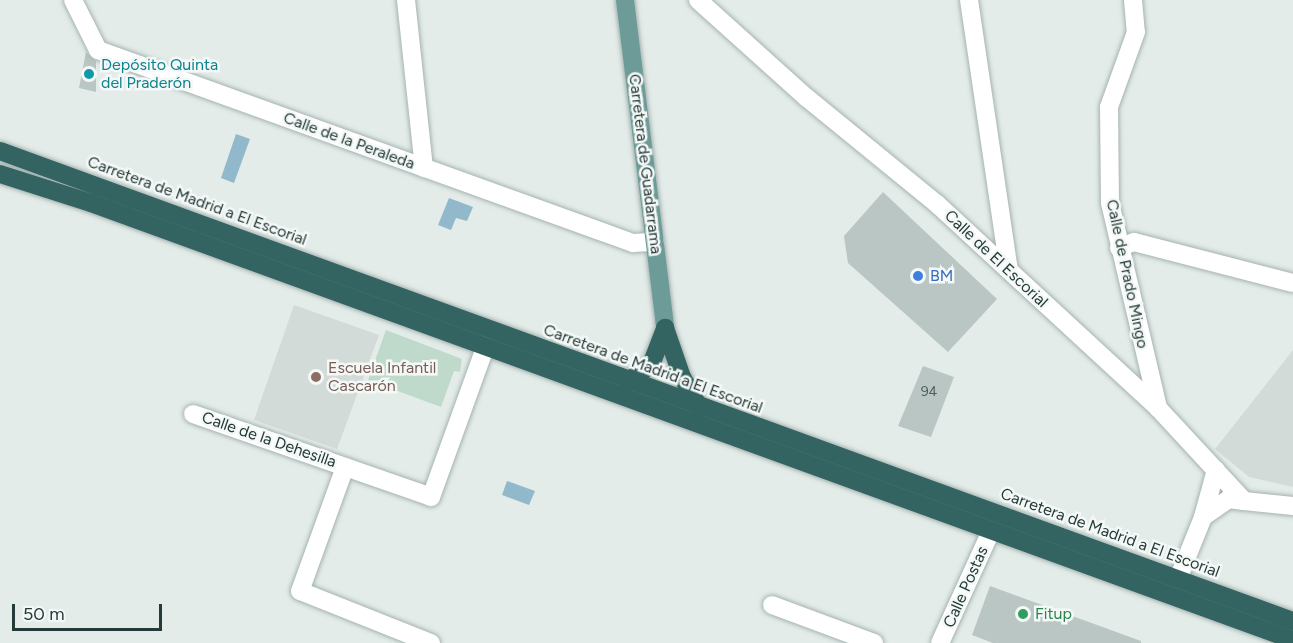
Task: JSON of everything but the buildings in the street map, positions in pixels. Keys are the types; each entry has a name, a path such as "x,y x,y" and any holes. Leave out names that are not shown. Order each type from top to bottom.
{"highway":[{"name":"Carretera de Madrid a El Escorial","path":"0,152 1293,621"},
{"path":"0,174 486,345 1293,640"},
{"path":"628,381 651,365 665,328"},
{"path":"665,328 682,377 699,406"}],"main road":[{"name":"Carretera de Guadarrama","path":"625,0 665,328"}],"street":[{"name":"Calle de la Peraleda","path":"72,0 98,50 633,243 655,242"},
{"path":"406,0 424,168"},
{"name":"Calle de El Escorial","path":"698,0 1009,270 1158,408 1244,501"},
{"path":"969,0 1009,270"},
{"name":"Calle de Prado Mingo","path":"1133,0 1136,32 1109,107 1110,203 1158,408"},
{"path":"1119,248 1134,242 1293,283"},
{"name":"Calle de la Dehesilla","path":"193,414 431,497 486,345"},
{"name":"Calle de la Dehesilla","path":"345,467 300,591 431,643"},
{"path":"1178,579 1203,517 1216,470"},
{"path":"1203,517 1229,499 1293,506"},
{"name":"Calle Postas","path":"940,643 991,531"},
{"path":"772,605 874,643"}],"shaded area":[{"name":"Escuela Infantil Cascarón","path":"294,305 379,335 337,449 254,420"},
{"path":"1293,350 1293,487 1249,477 1215,449"}],"green space":[{"path":"386,330 462,359 460,372 454,371 441,407 368,380"}],"water":[{"path":"236,134 250,139 234,183 221,178"},
{"path":"449,198 473,207 467,221 456,218 451,230 438,225"},
{"path":"507,481 535,491 529,505 502,495"}],"place":[{"name":"Depósito Quinta del Praderón","path":"89,74"},
{"name":"BM","path":"918,276"},
{"name":"Escuela Infantil Cascarón","path":"316,377"},
{"name":"Fitup","path":"1023,614"}]}
